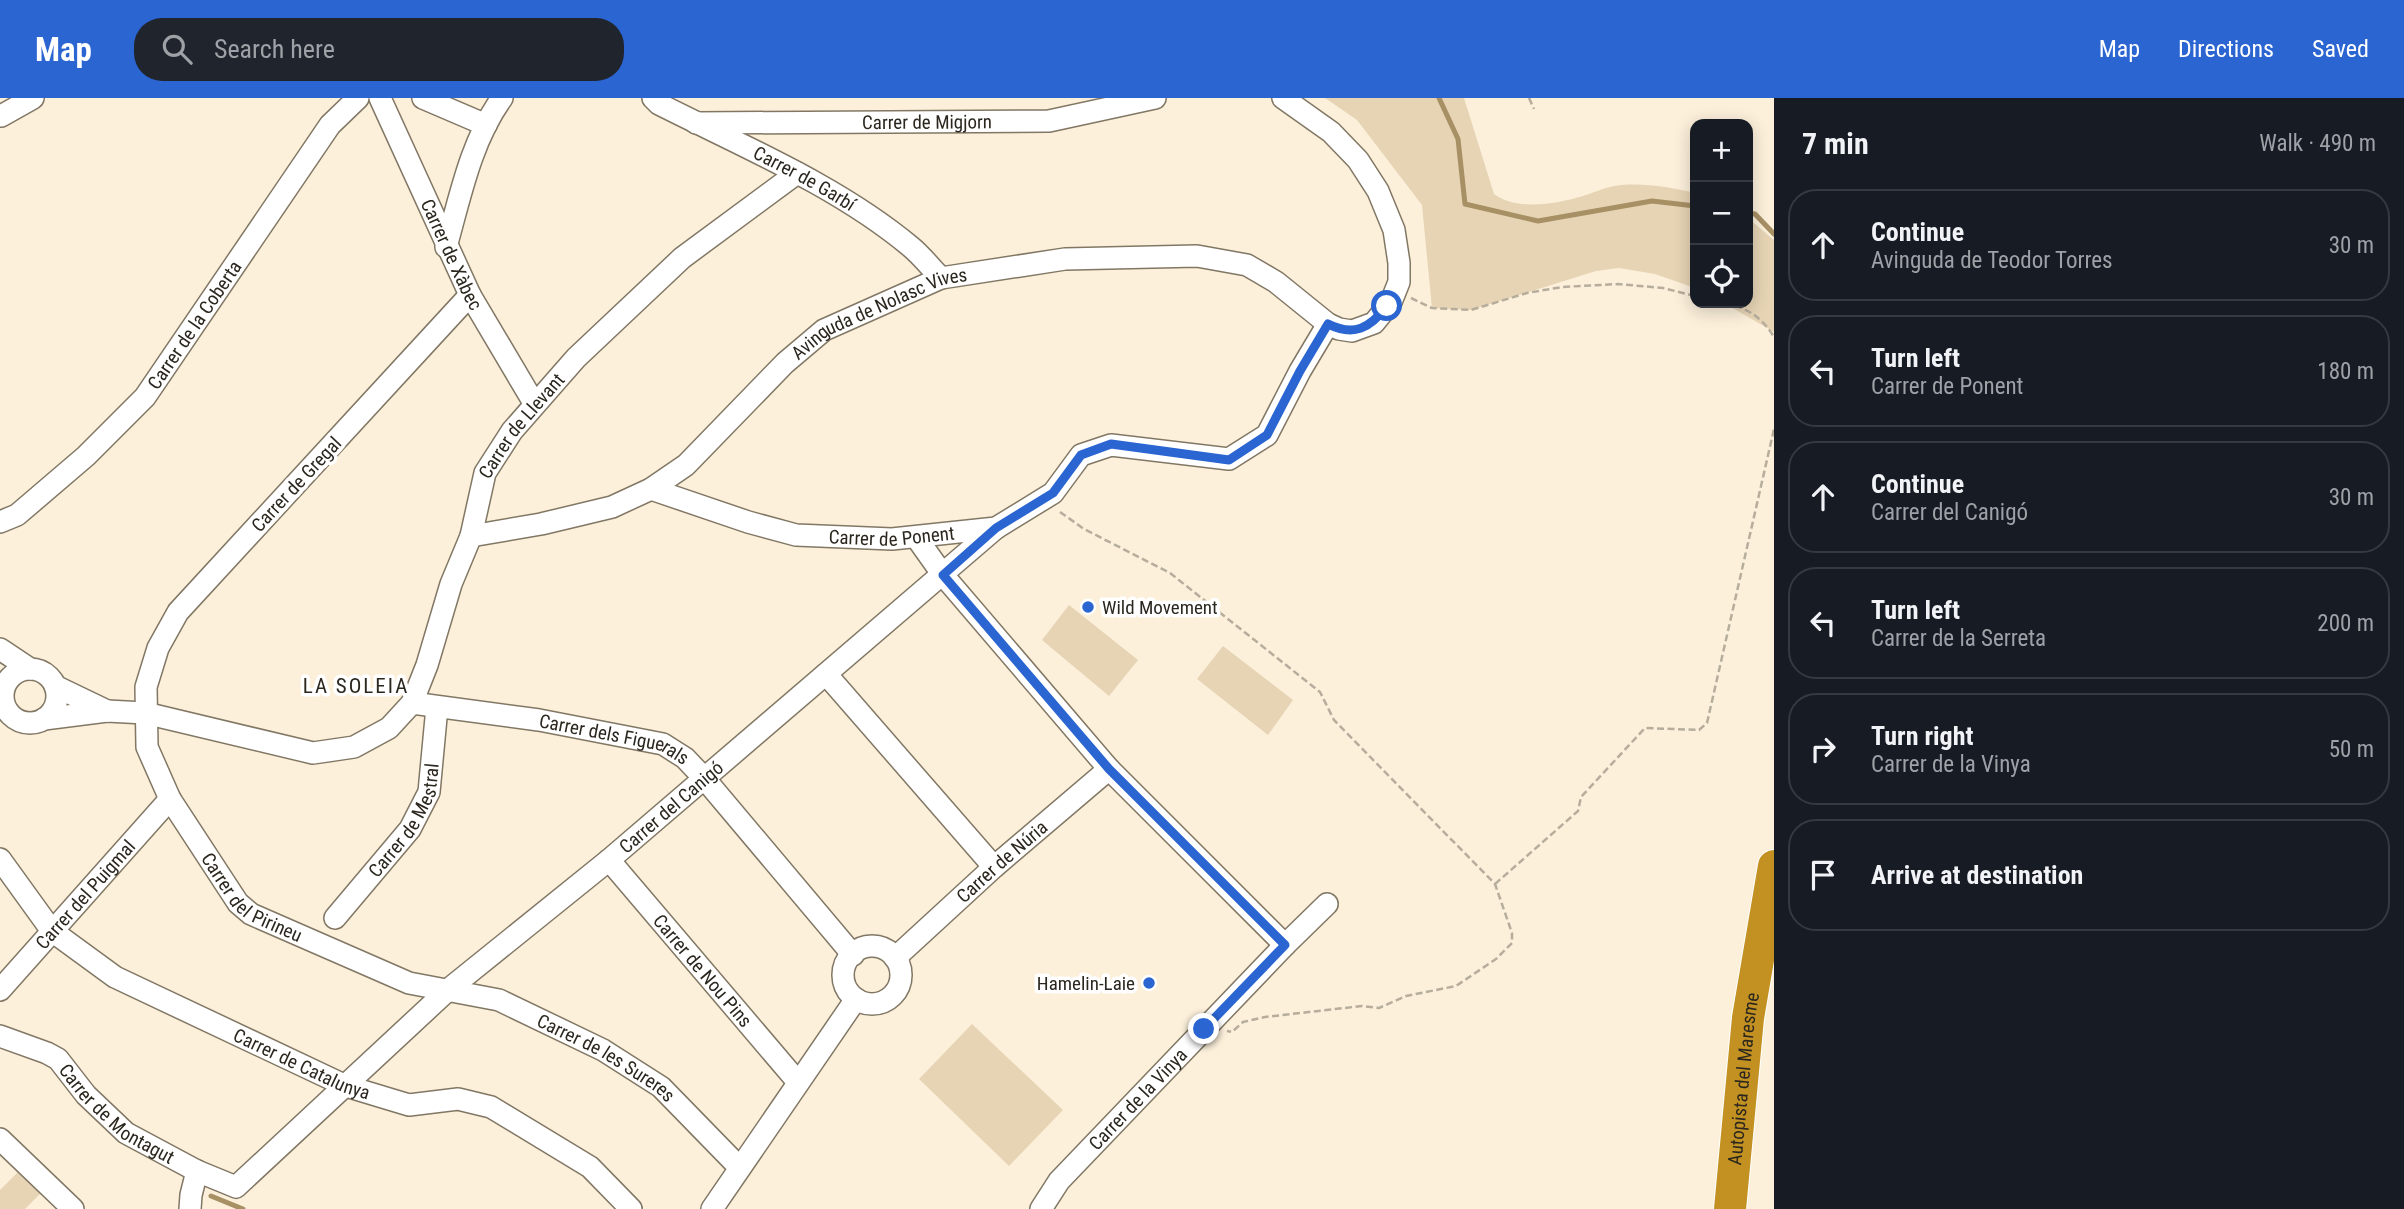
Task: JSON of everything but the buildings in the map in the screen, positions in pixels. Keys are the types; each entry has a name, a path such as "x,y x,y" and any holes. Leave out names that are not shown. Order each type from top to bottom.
{"highway":[{"name":"Autopista del Maresme","path":"1730,1209 1748,1018 1774,866"}],"street":[{"path":"0,118 5,98"},
{"path":"0,118 33,98"},
{"name":"Carrer de la Coberta","path":"0,522 17,515 86,456 145,397 330,125 358,98"},
{"name":"Carrer de Xàbec","path":"380,98 470,295 534,403"},
{"path":"424,98 486,125"},
{"path":"446,247 468,170 486,125 502,98"},
{"name":"Carrer de Garbí","path":"653,98 659,104 839,197 911,248 941,278"},
{"name":"Carrer de Migjorn","path":"696,123 1049,121 1155,98"},
{"path":"1283,98 1331,132 1358,160 1378,191 1394,230 1399,282 1391,302 1374,323 1352,331 1328,324"},
{"name":"Carrer de Llevant","path":"145,713 313,753 354,747 389,728 412,703 427,665 451,584 471,536 485,473 512,431 576,358 682,258 797,173"},
{"name":"Avinguda de Nolasc Vives","path":"471,536 541,524 612,507 651,489 686,465 785,363 824,330 941,278 1065,259 1197,256 1247,265 1276,282 1328,324"},
{"name":"Carrer de Gregal","path":"145,713 146,687 158,649 178,612 470,295"},
{"name":"Carrer de Ponent","path":"651,489 748,522 796,535 842,538 916,537 996,528 1053,493 1081,455 1111,444 1229,460 1267,435 1328,324"},
{"name":"Carrer del Canigó","path":"346,1086 449,989 608,860 996,528"},
{"path":"916,537 943,575 1109,769 1285,945"},
{"path":"1,650 30,669 47,674 55,686 58,697 55,706 36,721"},
{"path":"1,650 4,695 11,715 36,721"},
{"path":"4,695 13,675 30,669"},
{"path":"826,674 995,867"},
{"path":"55,686 107,711"},
{"name":"Carrer dels Figuerals","path":"412,703 539,720 663,744 685,758 704,778 853,955"},
{"name":"Carrer de Mestral","path":"335,918 410,829 429,792 437,707"},
{"path":"0,724 107,711 145,713"},
{"name":"Carrer del Pirineu","path":"145,713 147,747 170,799 227,890 251,914 409,983 449,989"},
{"name":"Carrer de Núria","path":"895,958 1109,769"},
{"name":"Carrer del Puigmal","path":"0,990 170,799"},
{"name":"Carrer de Catalunya","path":"0,859 52,932 115,977 346,1086 409,1105 457,1099 491,1107 590,1167 631,1209"},
{"name":"Carrer de Nou Pins","path":"608,860 797,1082"},
{"name":"Carrer de la Vinya","path":"1041,1209 1059,1181 1327,904"},
{"path":"872,947 881,948 895,958 901,975 895,993 880,1003 871,1004 856,999 849,993 844,979 846,965 853,955 863,948 872,947"},
{"name":"Carrer de les Sureres","path":"449,989 499,1000 604,1050 661,1087 739,1167"},
{"path":"712,1209 856,999"},
{"name":"Carrer de Montagut","path":"0,1037 58,1059 86,1096 126,1133 197,1171 236,1187 346,1086"},
{"path":"0,1139 72,1209"},
{"path":"190,1209 197,1171"}],"path":[{"path":"1529,98 1534,108"},
{"path":"1432,308 1471,310 1527,293 1562,287 1618,284 1663,288 1690,295"},
{"path":"1741,308 1764,321 1774,337"},
{"path":"1494,884 1578,811 1581,797 1645,728 1699,730 1707,723 1774,429"},
{"path":"1053,493 1059,512 1084,529 1170,573 1320,692 1334,720 1494,884 1512,933 1512,943 1496,959 1456,986 1406,996 1379,1008 1362,1006 1265,1017 1243,1022 1232,1032 1204,1029"}],"shaded area":[{"path":"1325,98 1464,98 1494,194 1514,203 1549,203 1624,185 1655,186 1690,192 1690,286 1655,274 1619,268 1596,271 1471,310 1432,308 1422,205 1357,120"},
{"path":"1753,222 1774,240 1774,332 1733,308 1753,308"},
{"path":"1069,605 1138,660 1109,696 1042,640"},
{"path":"1223,646 1293,700 1268,735 1197,679"},
{"path":"972,1024 1063,1110 1009,1166 919,1079"},
{"path":"19,1171 41,1193 25,1209 0,1209 0,1190"}],"waterway":[{"path":"1439,98 1458,139 1465,204 1538,221 1652,201 1690,205"},
{"path":"1753,214 1774,234"},
{"path":"211,1196 243,1209"}],"place":[{"name":"Wild Movement","path":"1088,607"},
{"name":"Hamelin-Laie","path":"1149,983"}],"district":[{"name":"LA SOLEIA","path":"356,686"}],"route":[{"path":"1204,1029 1285,945 1109,769 943,575 996,528 1053,493 1081,455 1111,444 1229,460 1267,435 1328,324 1352,331 1374,323 1387,306"}]}
